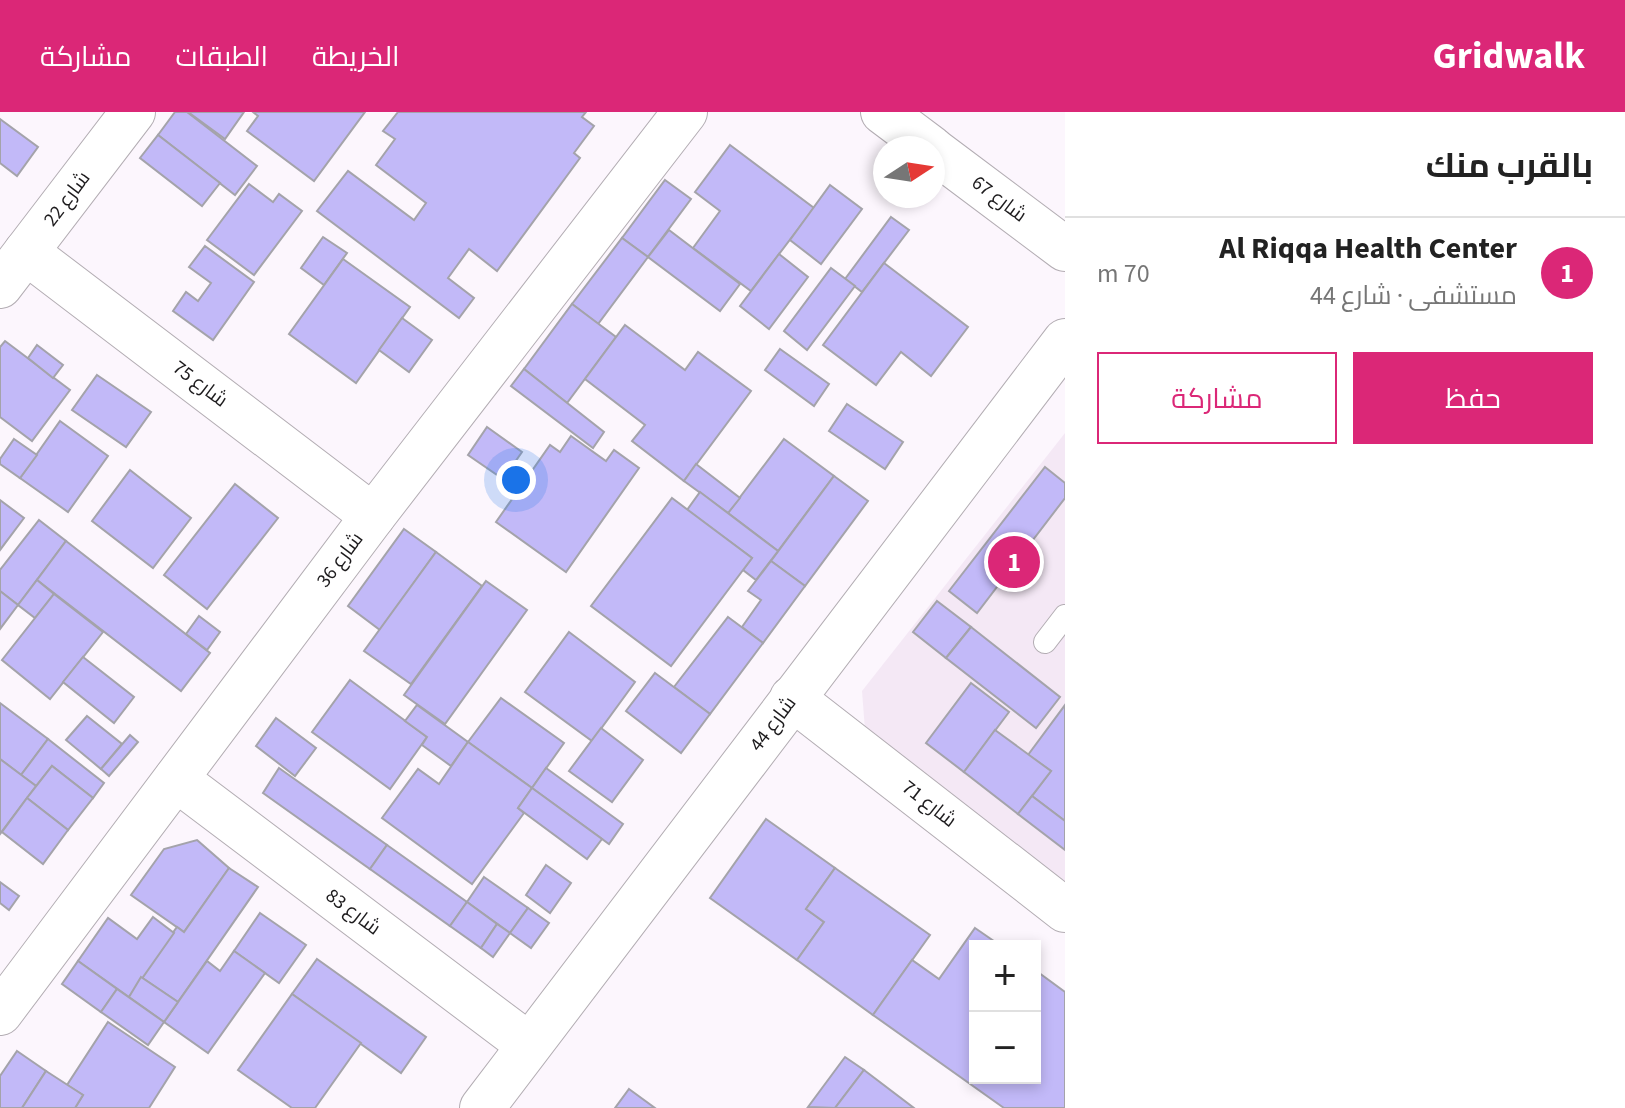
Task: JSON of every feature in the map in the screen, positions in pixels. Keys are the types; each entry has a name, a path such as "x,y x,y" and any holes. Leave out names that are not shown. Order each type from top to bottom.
{"street":[{"name":"شارع 22","path":"0,286 133,112"},
{"name":"شارع 36","path":"0,1013 373,516 685,112"},
{"name":"شارع 67","path":"883,112 915,136"},
{"name":"شارع 67","path":"945,157 1058,229"},
{"name":"شارع 75","path":"26,252 373,516"},
{"name":"شارع 44","path":"482,1108 1065,341"},
{"name":"شارع 71","path":"792,698 1065,910"},
{"name":"شارع 83","path":"176,779 529,1045"}],"lane":[{"path":"1045,642 1065,616"}],"shaded area":[{"path":"1065,433 1065,886 865,730 862,691"}],"building":[{"path":"175,112 187,112 257,166 235,195 158,135"},
{"path":"188,112 244,112 225,139"},
{"path":"253,112 365,112 314,181 247,131 258,116"},
{"path":"398,112 586,112 582,117 594,126 574,153 580,158 497,271 469,249 448,278 474,298 459,318 317,211 348,171 414,220 426,203 376,165 395,139 383,131"},
{"path":"0,119 38,147 17,176 0,163"},
{"path":"158,135 220,183 202,206 140,158"},
{"path":"730,145 814,208 751,291 693,248 720,211 695,192"},
{"path":"665,180 691,199 648,257 622,238"},
{"path":"249,184 273,202 279,194 302,211 254,275 207,240"},
{"path":"830,185 862,209 821,264 790,240"},
{"path":"891,217 909,230 862,292 845,279"},
{"path":"669,230 740,284 720,311 648,257"},
{"path":"323,237 347,253 324,285 301,268"},
{"path":"622,238 648,257 598,324 572,304"},
{"path":"205,246 254,282 213,340 173,311 186,292 198,301 211,283 189,267"},
{"path":"779,254 808,277 769,329 740,306"},
{"path":"343,259 410,307 356,383 289,334"},
{"path":"884,263 968,327 931,376 901,352 876,385 823,345"},
{"path":"831,268 855,286 807,350 784,331"},
{"path":"572,304 616,337 567,403 524,369"},
{"path":"402,318 432,340 409,372 379,350"},
{"path":"625,325 685,370 698,352 751,391 684,481 632,441 645,425 585,379"},
{"path":"5,341 70,390 32,441 0,417 0,347"},
{"path":"37,345 63,365 53,378 28,358"},
{"path":"780,349 829,384 814,406 765,370"},
{"path":"524,369 604,432 593,448 511,386"},
{"path":"97,375 151,412 126,447 72,410"},
{"path":"847,404 903,442 885,469 829,431"},
{"path":"60,421 108,456 68,512 20,478"},
{"path":"487,427 522,452 503,479 468,455"},
{"path":"571,436 606,461 614,450 639,468 566,572 496,522 550,445 560,452"},
{"path":"14,439 37,455 20,478 0,464 0,459"},
{"path":"784,439 834,476 778,551 728,513"},
{"path":"696,464 740,498 728,513 684,481"},
{"path":"1045,467 1065,483 1065,498 977,613 949,591"},
{"path":"130,470 191,518 153,568 92,521"},
{"path":"834,476 868,501 805,586 771,561"},
{"path":"235,484 278,518 207,609 164,575"},
{"path":"700,492 778,551 756,580 743,570 752,558 687,510"},
{"path":"672,498 752,558 671,666 591,606"},
{"path":"0,500 24,518 0,550"},
{"path":"39,520 66,541 18,605 0,591 0,570"},
{"path":"404,529 436,552 380,630 348,606"},
{"path":"66,541 210,653 181,691 37,580"},
{"path":"436,552 482,586 411,684 364,651"},
{"path":"771,561 805,586 763,643 742,627 761,600 748,591"},
{"path":"37,580 54,594 35,618 18,605"},
{"path":"486,581 527,610 445,724 404,695"},
{"path":"0,591 18,605 0,629"},
{"path":"54,594 103,632 50,699 2,660"},
{"path":"937,601 971,627 946,658 913,632"},
{"path":"199,616 220,632 207,650 186,634"},
{"path":"728,617 763,643 710,714 674,687"},
{"path":"971,627 1060,697 1036,728 946,658"},
{"path":"569,632 635,682 592,741 525,692"},
{"path":"83,657 134,697 114,723 63,682"},
{"path":"655,673 710,714 681,753 626,711"},
{"path":"350,680 427,737 390,789 312,732"},
{"path":"971,683 1009,712 964,772 926,743"},
{"path":"501,698 564,743 532,788 468,742"},
{"path":"0,703 48,739 21,775 0,759"},
{"path":"417,705 468,742 451,766 422,745 427,737 405,721"},
{"path":"1065,705 1065,821 1032,796 1051,771 1028,755"},
{"path":"87,716 122,744 101,769 66,740"},
{"path":"276,718 316,748 295,776 256,746"},
{"path":"601,728 643,760 612,802 569,771"},
{"path":"995,730 1051,771 1018,814 964,772"},
{"path":"130,735 138,742 109,776 101,769"},
{"path":"48,739 104,783 93,798 52,766 36,786 21,775"},
{"path":"468,742 532,788 518,808 524,813 472,884 382,818 418,769 439,784"},
{"path":"0,759 36,786 0,834"},
{"path":"52,766 93,798 68,830 27,798"},
{"path":"279,768 387,845 370,869 263,793"},
{"path":"546,768 623,824 609,844 532,788"},
{"path":"532,788 602,839 587,859 518,808"},
{"path":"1032,796 1065,821 1065,850 1018,814"},
{"path":"27,798 68,830 43,864 2,832"},
{"path":"766,819 835,868 806,909 824,922 797,960 710,898"},
{"path":"197,840 229,868 184,932 131,895 164,849"},
{"path":"387,845 467,902 450,926 370,869"},
{"path":"546,865 571,883 550,913 526,895"},
{"path":"229,868 258,887 178,1002 141,977 177,927 184,932"},
{"path":"835,868 930,935 873,1015 797,960 824,922 806,909"},
{"path":"484,877 528,908 510,933 467,902"},
{"path":"0,882 19,896 9,910 0,903"},
{"path":"467,902 497,924 481,948 450,926"},
{"path":"528,908 549,923 531,948 510,933"},
{"path":"260,913 306,945 279,983 234,951"},
{"path":"153,917 174,933 129,997 78,961 108,918 137,939"},
{"path":"497,924 510,933 493,957 481,948"},
{"path":"975,928 992,940 969,940 969,1083 873,1015 912,960 939,979"},
{"path":"234,951 265,973 208,1053 164,1022 207,961 220,971"},
{"path":"317,959 426,1037 401,1073 292,994"},
{"path":"78,961 117,989 101,1012 62,984"},
{"path":"1041,974 1065,992 1065,1108 1004,1108 970,1084 1041,1084"},
{"path":"141,977 178,1002 164,1022 129,997"},
{"path":"117,989 164,1022 148,1045 101,1012"},
{"path":"292,994 361,1043 315,1108 292,1108 238,1070"},
{"path":"108,1022 175,1067 149,1108 75,1108 83,1095 67,1085"},
{"path":"17,1051 46,1071 22,1108 0,1108 0,1076"},
{"path":"845,1057 864,1070 835,1108 808,1107"},
{"path":"864,1070 914,1108 835,1108"},
{"path":"46,1071 83,1095 75,1108 22,1108"},
{"path":"629,1089 655,1108 615,1108"}],"place":[{"name":"Al Riqqa Health Center","path":"1014,562"}]}
